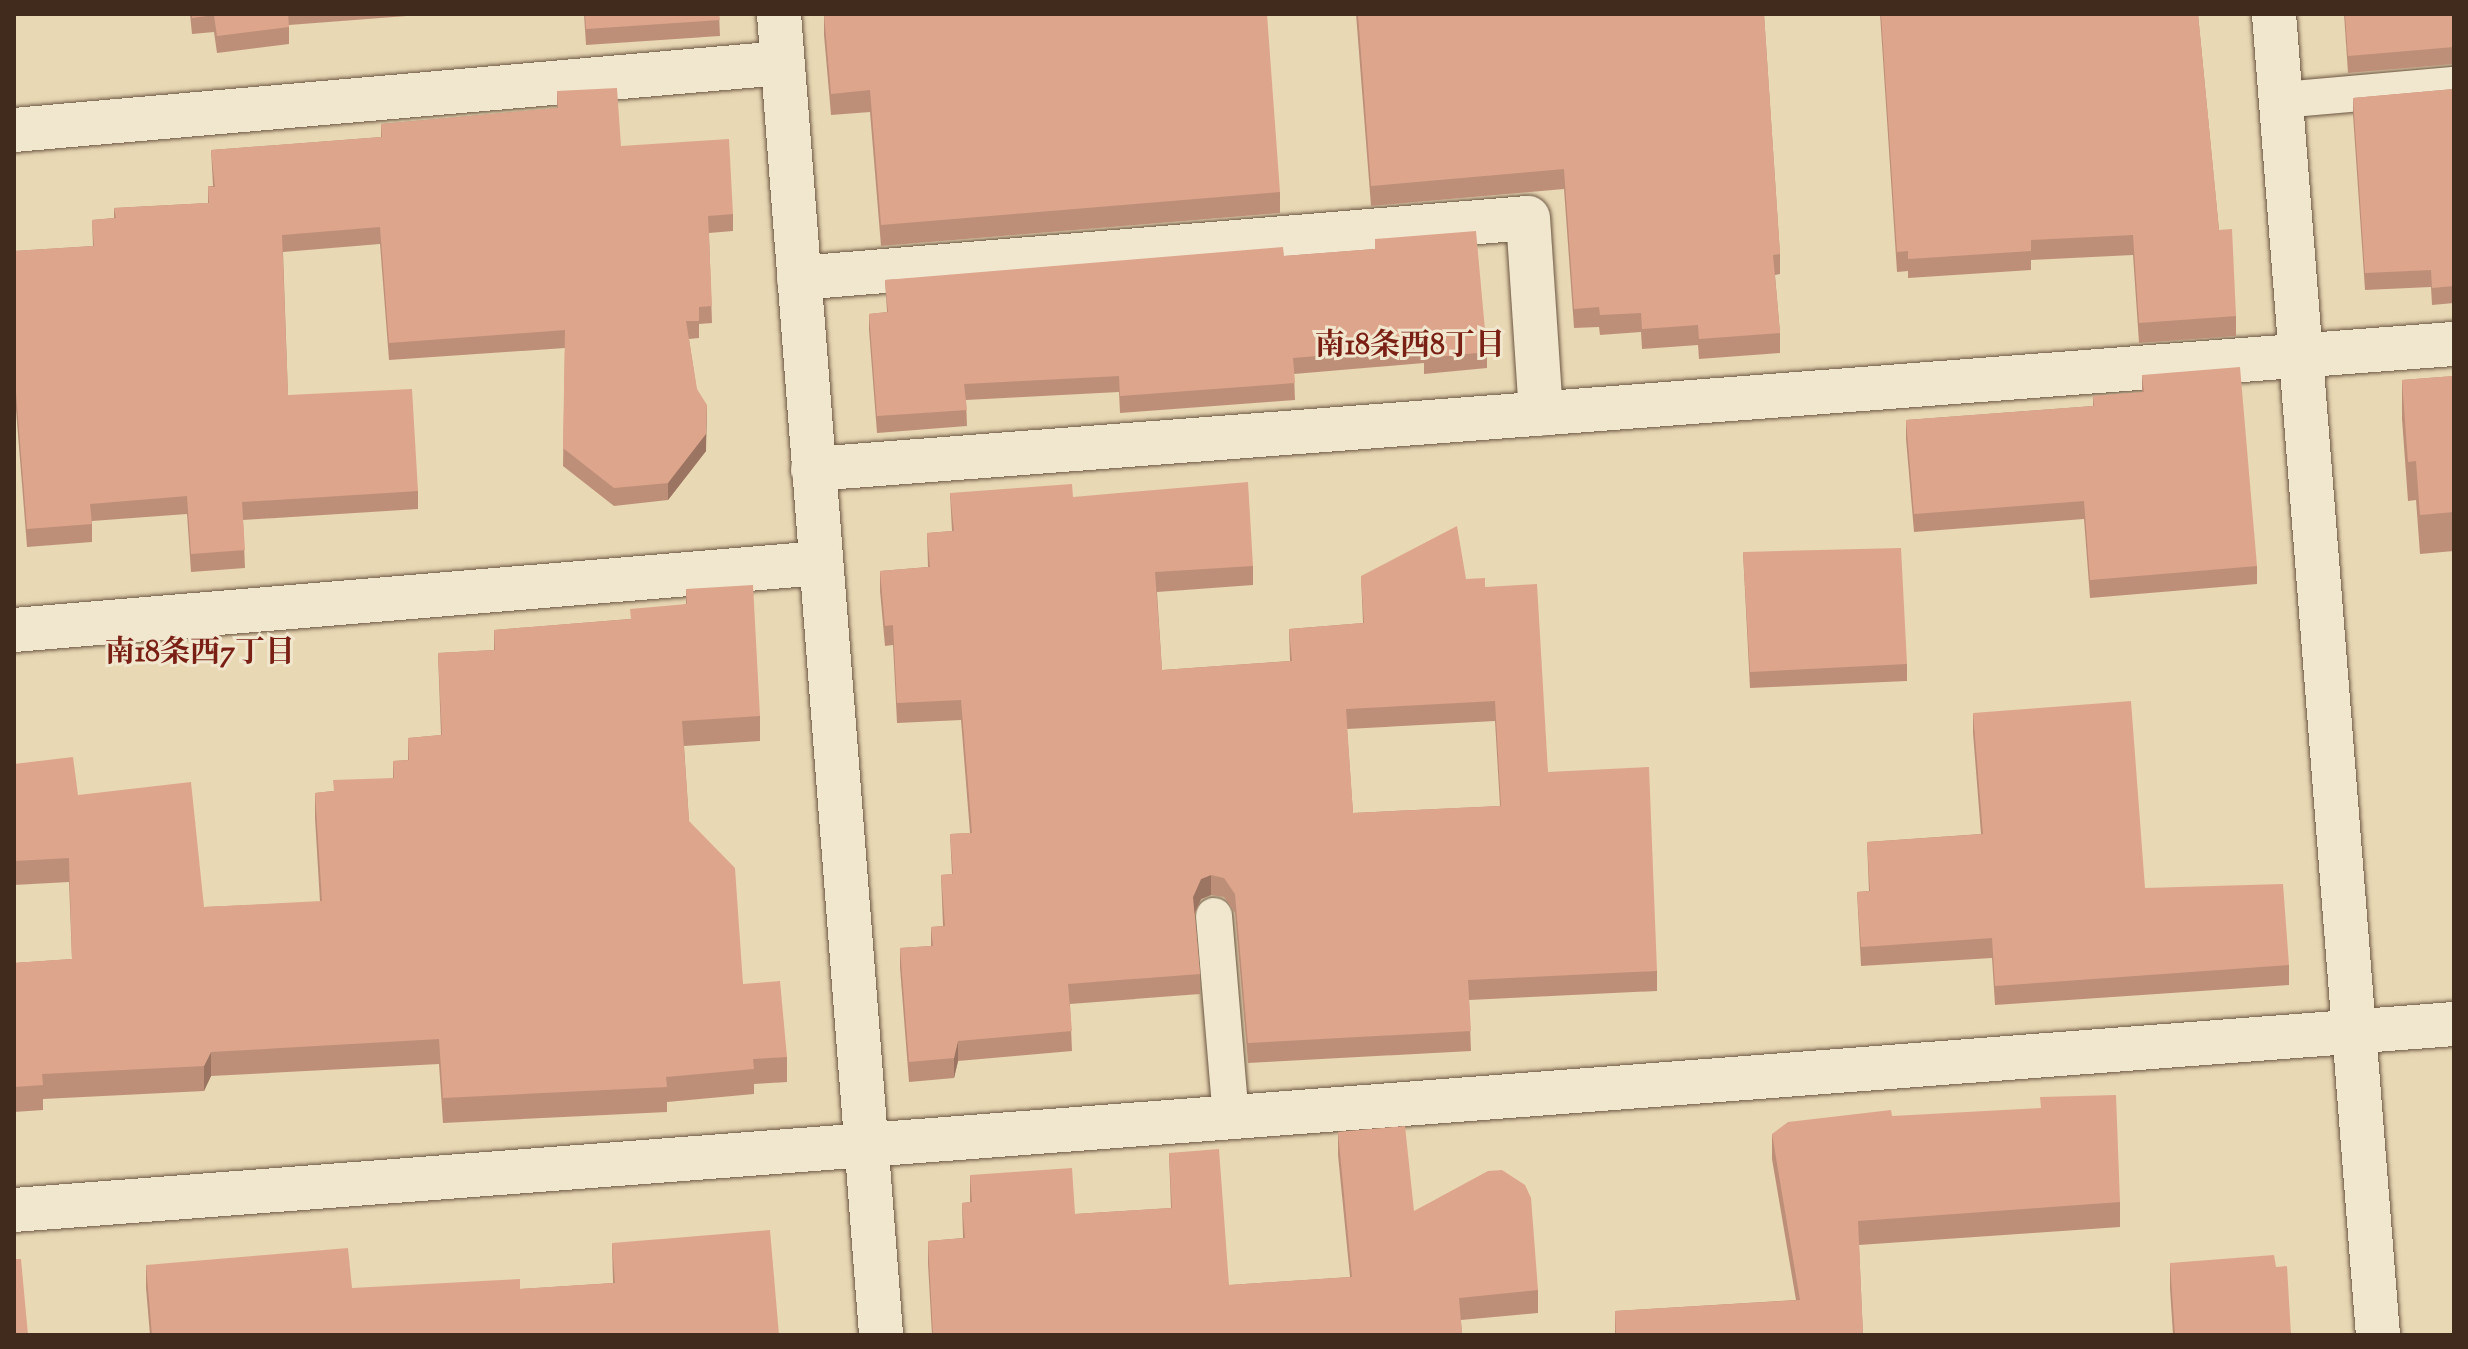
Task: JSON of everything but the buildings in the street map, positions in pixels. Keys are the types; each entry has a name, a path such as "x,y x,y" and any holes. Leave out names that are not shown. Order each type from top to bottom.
{"street":[{"path":"779,14 881,1335"},
{"path":"2274,14 2378,1335"},
{"path":"14,130 782,63"},
{"path":"799,278 1528,218 1541,414"},
{"path":"813,469 2454,344"},
{"path":"14,630 821,563"},
{"path":"14,1210 2454,1024"}],"lane":[{"path":"2281,100 2454,85"},
{"path":"1214,916 1231,1117"}],"district":[{"name":"南18条西8丁目","path":"1410,347"},
{"name":"南18条西7丁目","path":"200,654"}]}
